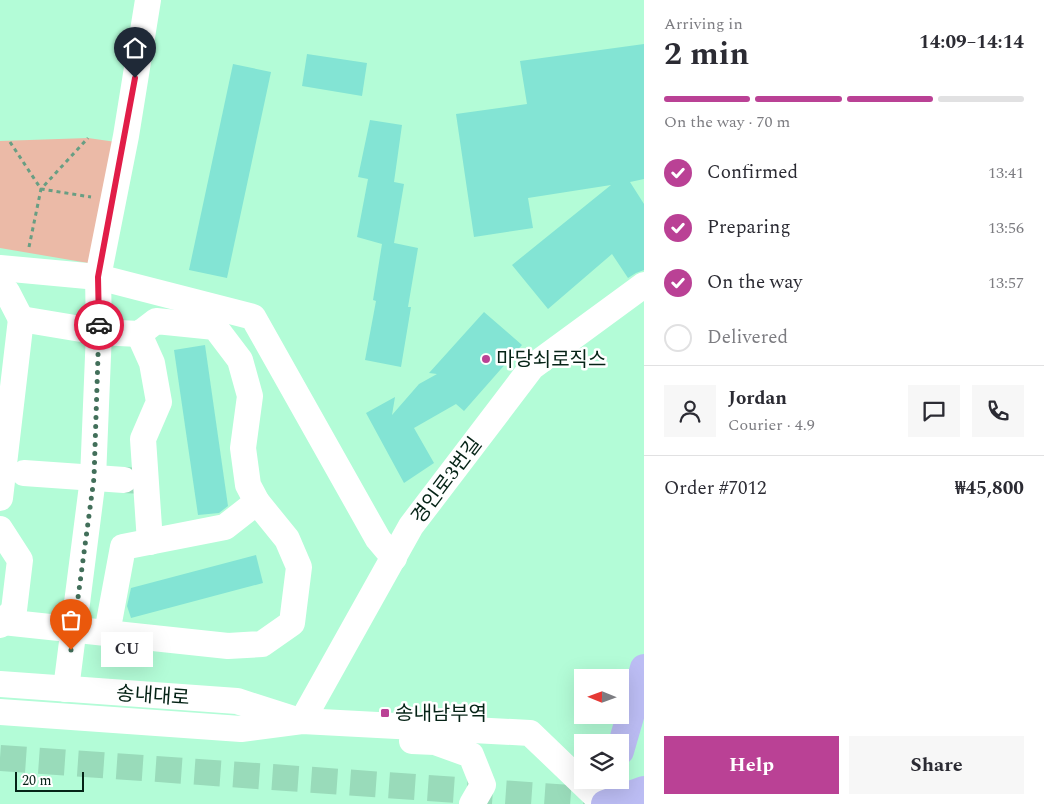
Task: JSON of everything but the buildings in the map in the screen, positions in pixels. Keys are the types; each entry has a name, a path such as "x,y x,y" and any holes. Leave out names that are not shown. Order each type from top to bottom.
{"main road":[{"path":"625,734 644,668"},
{"path":"605,804 609,789"},
{"path":"605,804 644,790"}],"street":[{"path":"66,689 94,478 99,332 98,277 126,136 144,0"},
{"path":"12,269 98,277 253,317 378,539 394,558"},
{"name":"경인로3번길","path":"302,721 412,526 532,366 644,285"},
{"path":"0,292 7,292 21,319 0,498"},
{"path":"1,623 228,646 262,644 292,623 299,567 287,538 257,502 248,484 243,448 250,396 240,360 216,327 156,321 139,334 99,332 21,319"},
{"path":"139,334 152,363 159,402 143,439 150,542"},
{"path":"24,473 124,480"},
{"path":"108,633 124,547 225,527 257,502"},
{"path":"0,529 20,560 14,610 1,623"},
{"name":"송내대로","path":"0,684 237,701 302,721"},
{"name":"송내대로","path":"0,712 241,729 302,721 530,733 605,804"},
{"path":"302,721 327,737 435,742 471,755 483,785 472,804"}],"path":[{"path":"12,269 41,189 88,138"},
{"path":"10,142 41,189 96,198"}],"shaded area":[{"path":"88,138 116,142 94,264 0,248 0,141"}],"tunnel":[{"path":"124,480 162,482"},
{"path":"0,758 585,799 607,804"}],"way so far":[{"path":"71,650 94,478 99,325"}],"place":[{"name":"마당쇠로직스","path":"486,359"},
{"name":"CU","path":"71,650"},
{"name":"송내남부역","path":"385,713"}],"route":[{"path":"99,325 98,277 126,136 135,78"}]}
